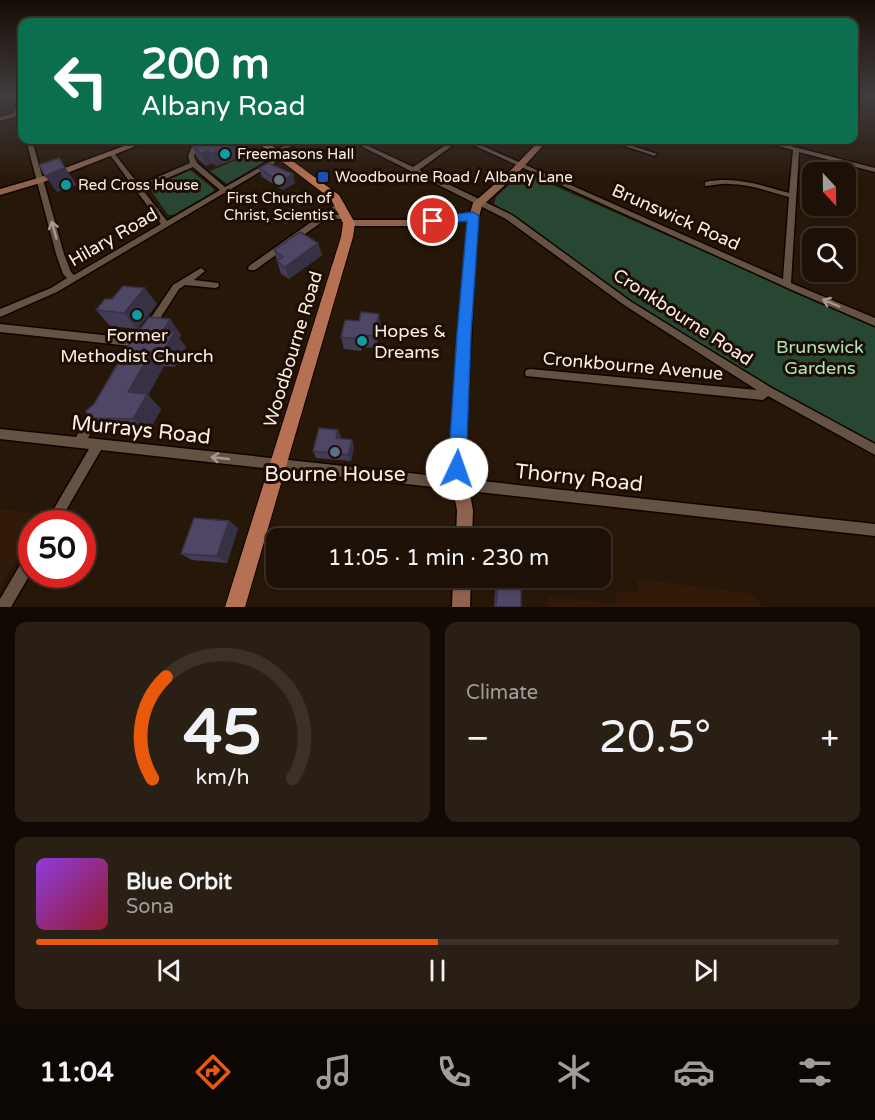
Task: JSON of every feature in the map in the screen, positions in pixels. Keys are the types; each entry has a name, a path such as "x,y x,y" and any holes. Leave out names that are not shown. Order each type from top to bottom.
{"main road":[{"path":"0,192 41,180 133,144"},
{"path":"264,144 329,193 345,215 418,223 473,216"},
{"path":"464,528 465,510 457,469 473,216 480,202 540,144"},
{"name":"Woodbourne Road","path":"235,607 344,248 345,215"},
{"path":"461,607 462,588"}],"street":[{"path":"30,144 60,254 67,274 72,278"},
{"path":"196,144 191,156 194,164 224,190"},
{"name":"Hilary Road","path":"0,313 54,290 224,190 295,144"},
{"name":"Cronkbourne Road","path":"360,144 508,217 627,303 766,390 875,450"},
{"path":"414,170 451,144"},
{"name":"Brunswick Road","path":"474,144 875,322"},
{"path":"622,144 654,154"},
{"path":"776,144 875,170"},
{"path":"787,284 796,149"},
{"path":"112,154 165,224"},
{"path":"139,188 194,164"},
{"path":"708,184 717,181 735,182 793,196"},
{"path":"252,268 324,217 345,215"},
{"path":"324,217 345,215"},
{"path":"134,353 171,294 201,271"},
{"path":"184,282 215,285"},
{"path":"0,328 140,343"},
{"name":"Cronkbourne Avenue","path":"530,373 763,394 766,390"},
{"path":"79,443 105,400"},
{"name":"Murrays Road","path":"0,434 278,465"},
{"path":"59,510 98,445"},
{"name":"Thorny Road","path":"278,465 875,530"},
{"path":"3,607 18,582"}],"shaded area":[{"path":"0,509 18,511 18,557 0,588"},
{"path":"637,579 740,592 753,596 764,607 548,607 548,597 616,604 615,591 639,593"}],"green space":[{"path":"260,150 270,158 227,184 210,171"},
{"path":"190,170 214,189 213,192 173,215 168,215 150,189"},
{"name":"Brunswick Gardens","path":"523,172 875,327 875,445 740,369 632,301 494,204 496,197"}],"building":[{"path":"238,144 211,154 208,151 201,154 192,145"},
{"path":"59,158 65,168 45,176 39,165"},
{"path":"268,163 293,174 280,182 259,168"},
{"path":"300,232 318,243 285,267 277,261 283,257 274,250"},
{"path":"123,286 145,288 124,313 96,310 105,299 112,299"},
{"path":"361,312 379,314 374,336 360,335 359,339 341,337 345,320 359,321"},
{"path":"149,317 170,319 163,331 175,332 163,352 152,351 128,392 147,394 133,419 88,418 86,411 94,404 139,328"},
{"name":"Bourne House","path":"319,428 338,430 336,438 352,440 348,455 313,451"},
{"path":"194,518 229,521 217,556 181,554"},
{"path":"497,588 521,588 521,607 496,607"}],"place":[{"name":"Freemasons Hall","path":"225,154"},
{"name":"Woodbourne Road / Albany Lane","path":"323,177"},
{"name":"First Church of Christ, Scientist","path":"279,180"},
{"name":"Red Cross House","path":"66,185"},
{"name":"Former Methodist Church","path":"137,315"},
{"name":"Hopes & Dreams","path":"362,341"},
{"name":"Bourne House","path":"335,452"}],"route":[{"path":"433,221 473,216 457,469"}]}
